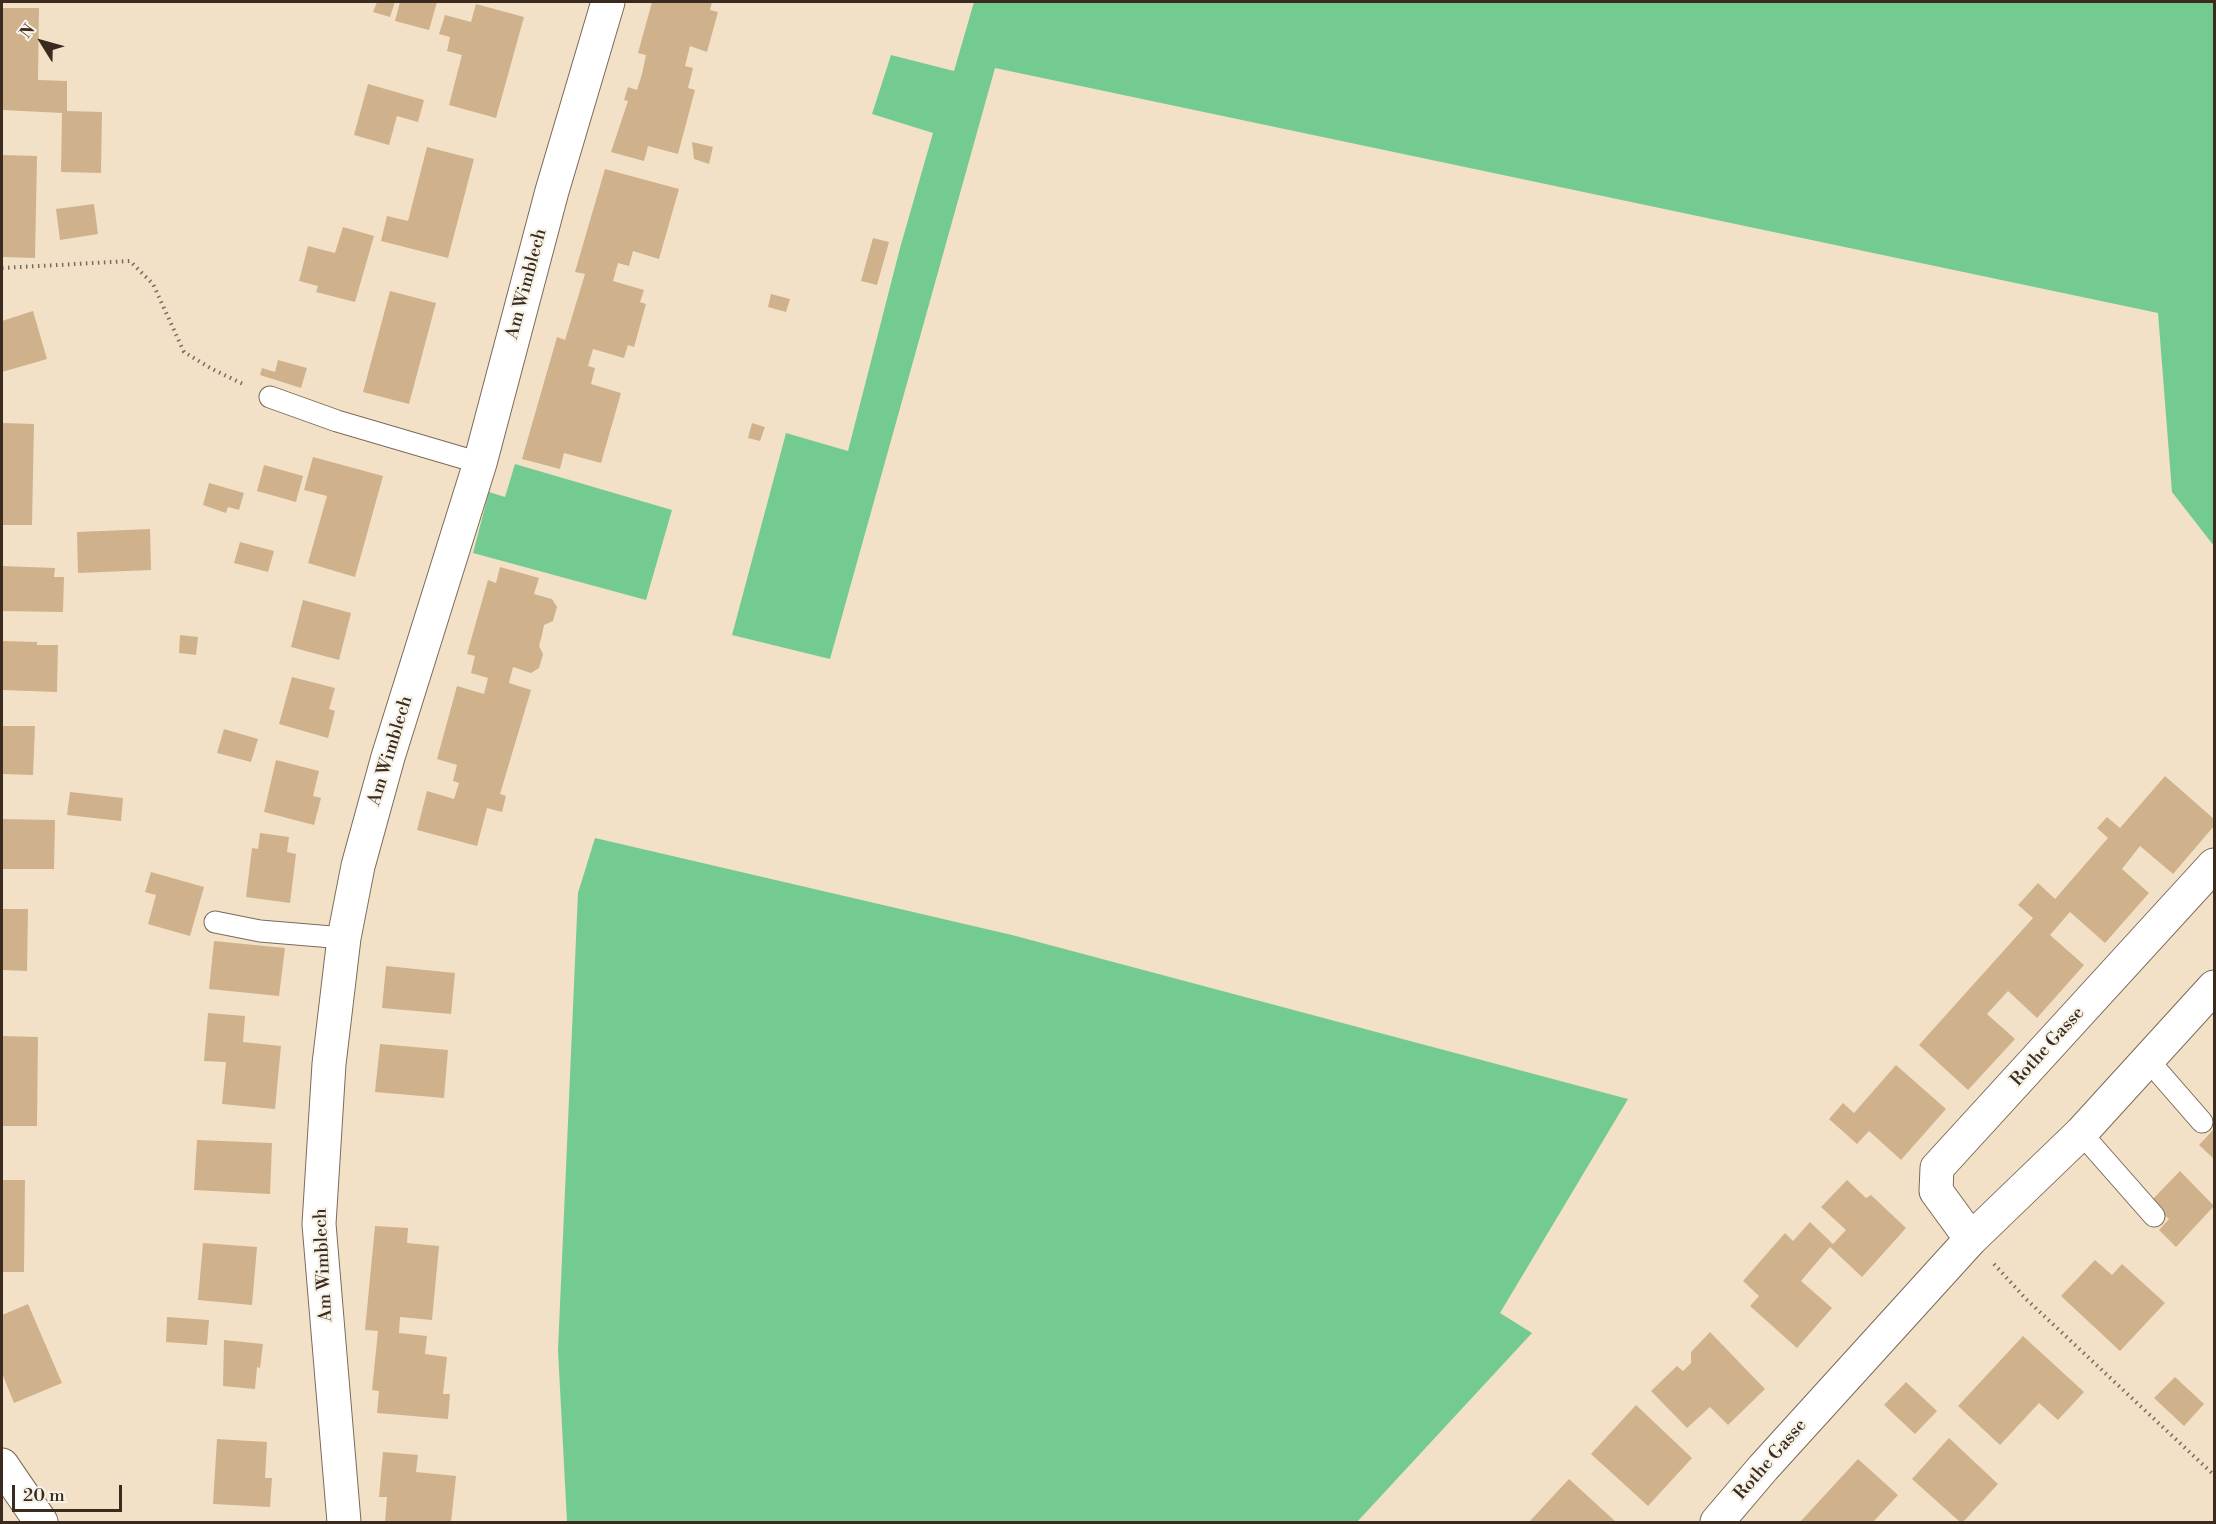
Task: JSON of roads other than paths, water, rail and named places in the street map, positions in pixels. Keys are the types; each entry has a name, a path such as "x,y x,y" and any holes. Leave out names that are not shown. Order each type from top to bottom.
{"street":[{"name":"Am Wimblech","path":"344,1522 319,1224 329,1064 344,938 358,866 388,757 480,463 552,191 608,2"},
{"name":"Rothe Gasse","path":"1971,1239 1936,1191 1937,1168 2214,865"},
{"name":"Rothe Gasse","path":"1717,1522 1763,1468 1971,1239 2081,1133 2214,987"},
{"path":"2,1465 41,1522"}],"lane":[{"path":"270,397 336,421 480,463"},
{"path":"215,922 260,931 344,938"},
{"path":"2148,1060 2202,1122"},
{"path":"2081,1133 2154,1215"}]}
